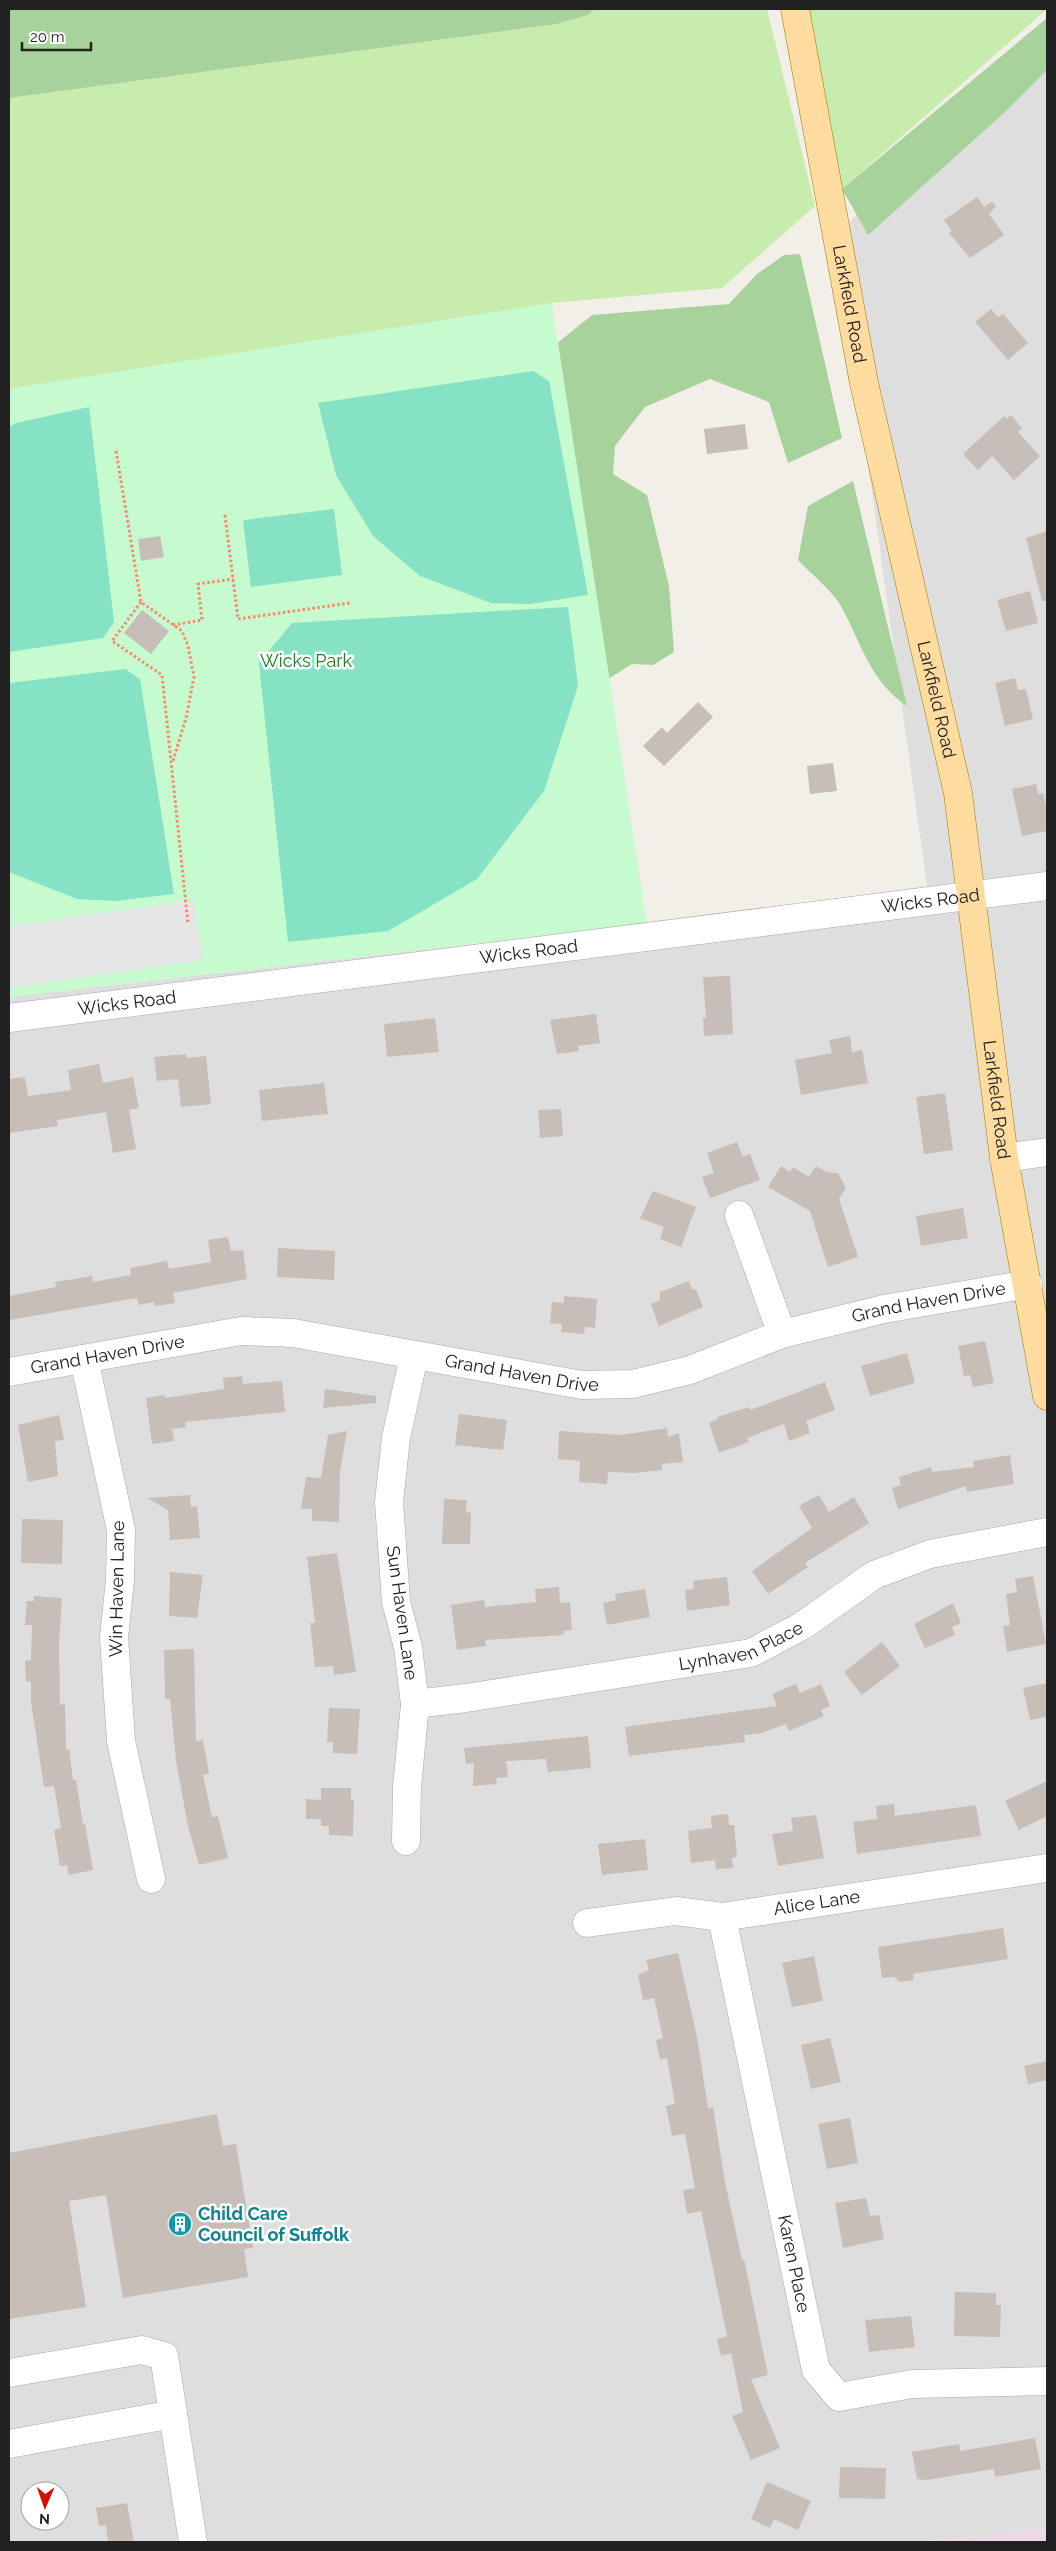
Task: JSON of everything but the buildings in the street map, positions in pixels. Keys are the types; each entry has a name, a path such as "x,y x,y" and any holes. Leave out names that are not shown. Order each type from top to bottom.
{"main road":[{"name":"Larkfield Road","path":"795,9 854,337 880,461 958,793 1004,1158 1047,1396"}],"street":[{"name":"Wicks Road","path":"9,1018 1047,886"},
{"path":"1004,1158 1047,1152"},
{"path":"739,1214 782,1334"},
{"name":"Grand Haven Drive","path":"9,1372 241,1332 293,1333 582,1385 633,1384 690,1370 782,1334 884,1309 1028,1284"},
{"name":"Sun Haven Lane","path":"406,1841 407,1787 415,1704 408,1647 396,1602 389,1502 396,1438 414,1356"},
{"name":"Win Haven Lane","path":"84,1359 121,1530 120,1580 114,1637 121,1741 151,1879"},
{"name":"Lynhaven Place","path":"415,1704 466,1698 751,1653 802,1626 874,1575 930,1554 1047,1532"},
{"name":"Alice Lane","path":"587,1923 676,1911 722,1917 1047,1868"},
{"name":"Karen Place","path":"722,1917 816,2370 839,2397 912,2384 1047,2380"},
{"path":"9,2373 142,2350 164,2356 193,2542"},
{"path":"9,2444 173,2414"}],"path":[{"path":"116,451 141,602 182,631 188,646 194,677 186,718 172,764"},
{"path":"224,515 238,619 350,603"},
{"path":"173,625 202,620 198,584 233,580"},
{"path":"141,602 112,641 162,675 188,924"}],"shaded area":[{"path":"1047,32 1047,2528 918,2542 9,2542 9,997 647,924 927,886 836,235"},
{"path":"194,900 203,960 9,988 9,926"},
{"path":"1047,2528 1047,2542 918,2542"}],"green space":[{"path":"9,9 595,9 588,15 557,24 9,98"},
{"path":"595,9 767,9 815,206 722,288 552,303 9,389 9,98 557,24 588,15"},
{"path":"804,9 1047,9 842,189"},
{"path":"1047,18 1047,70 1004,113 868,235 842,189"},
{"path":"800,254 842,438 788,463 769,402 710,379 645,407 615,446 613,474 647,495 669,586 674,652 653,665 632,664 594,688 545,353 592,315 729,304 757,274 784,255"},
{"name":"Wicks Park","path":"552,303 647,924 9,997 9,389"},
{"path":"533,371 549,381 588,595 530,604 491,603 420,576 373,536 336,475 318,403"},
{"path":"89,407 114,622 103,638 9,652 9,427 16,423"},
{"path":"853,481 907,706 894,696 875,674 838,602 828,589 798,560 808,506"},
{"path":"334,509 342,575 251,587 243,520"},
{"path":"568,607 578,686 544,791 477,879 388,931 288,942 259,663 292,623"},
{"path":"125,669 140,679 174,894 116,901 77,899 9,872 9,683"}],"place":[{"name":"Child Care Council of Suffolk","path":"180,2224"}]}
